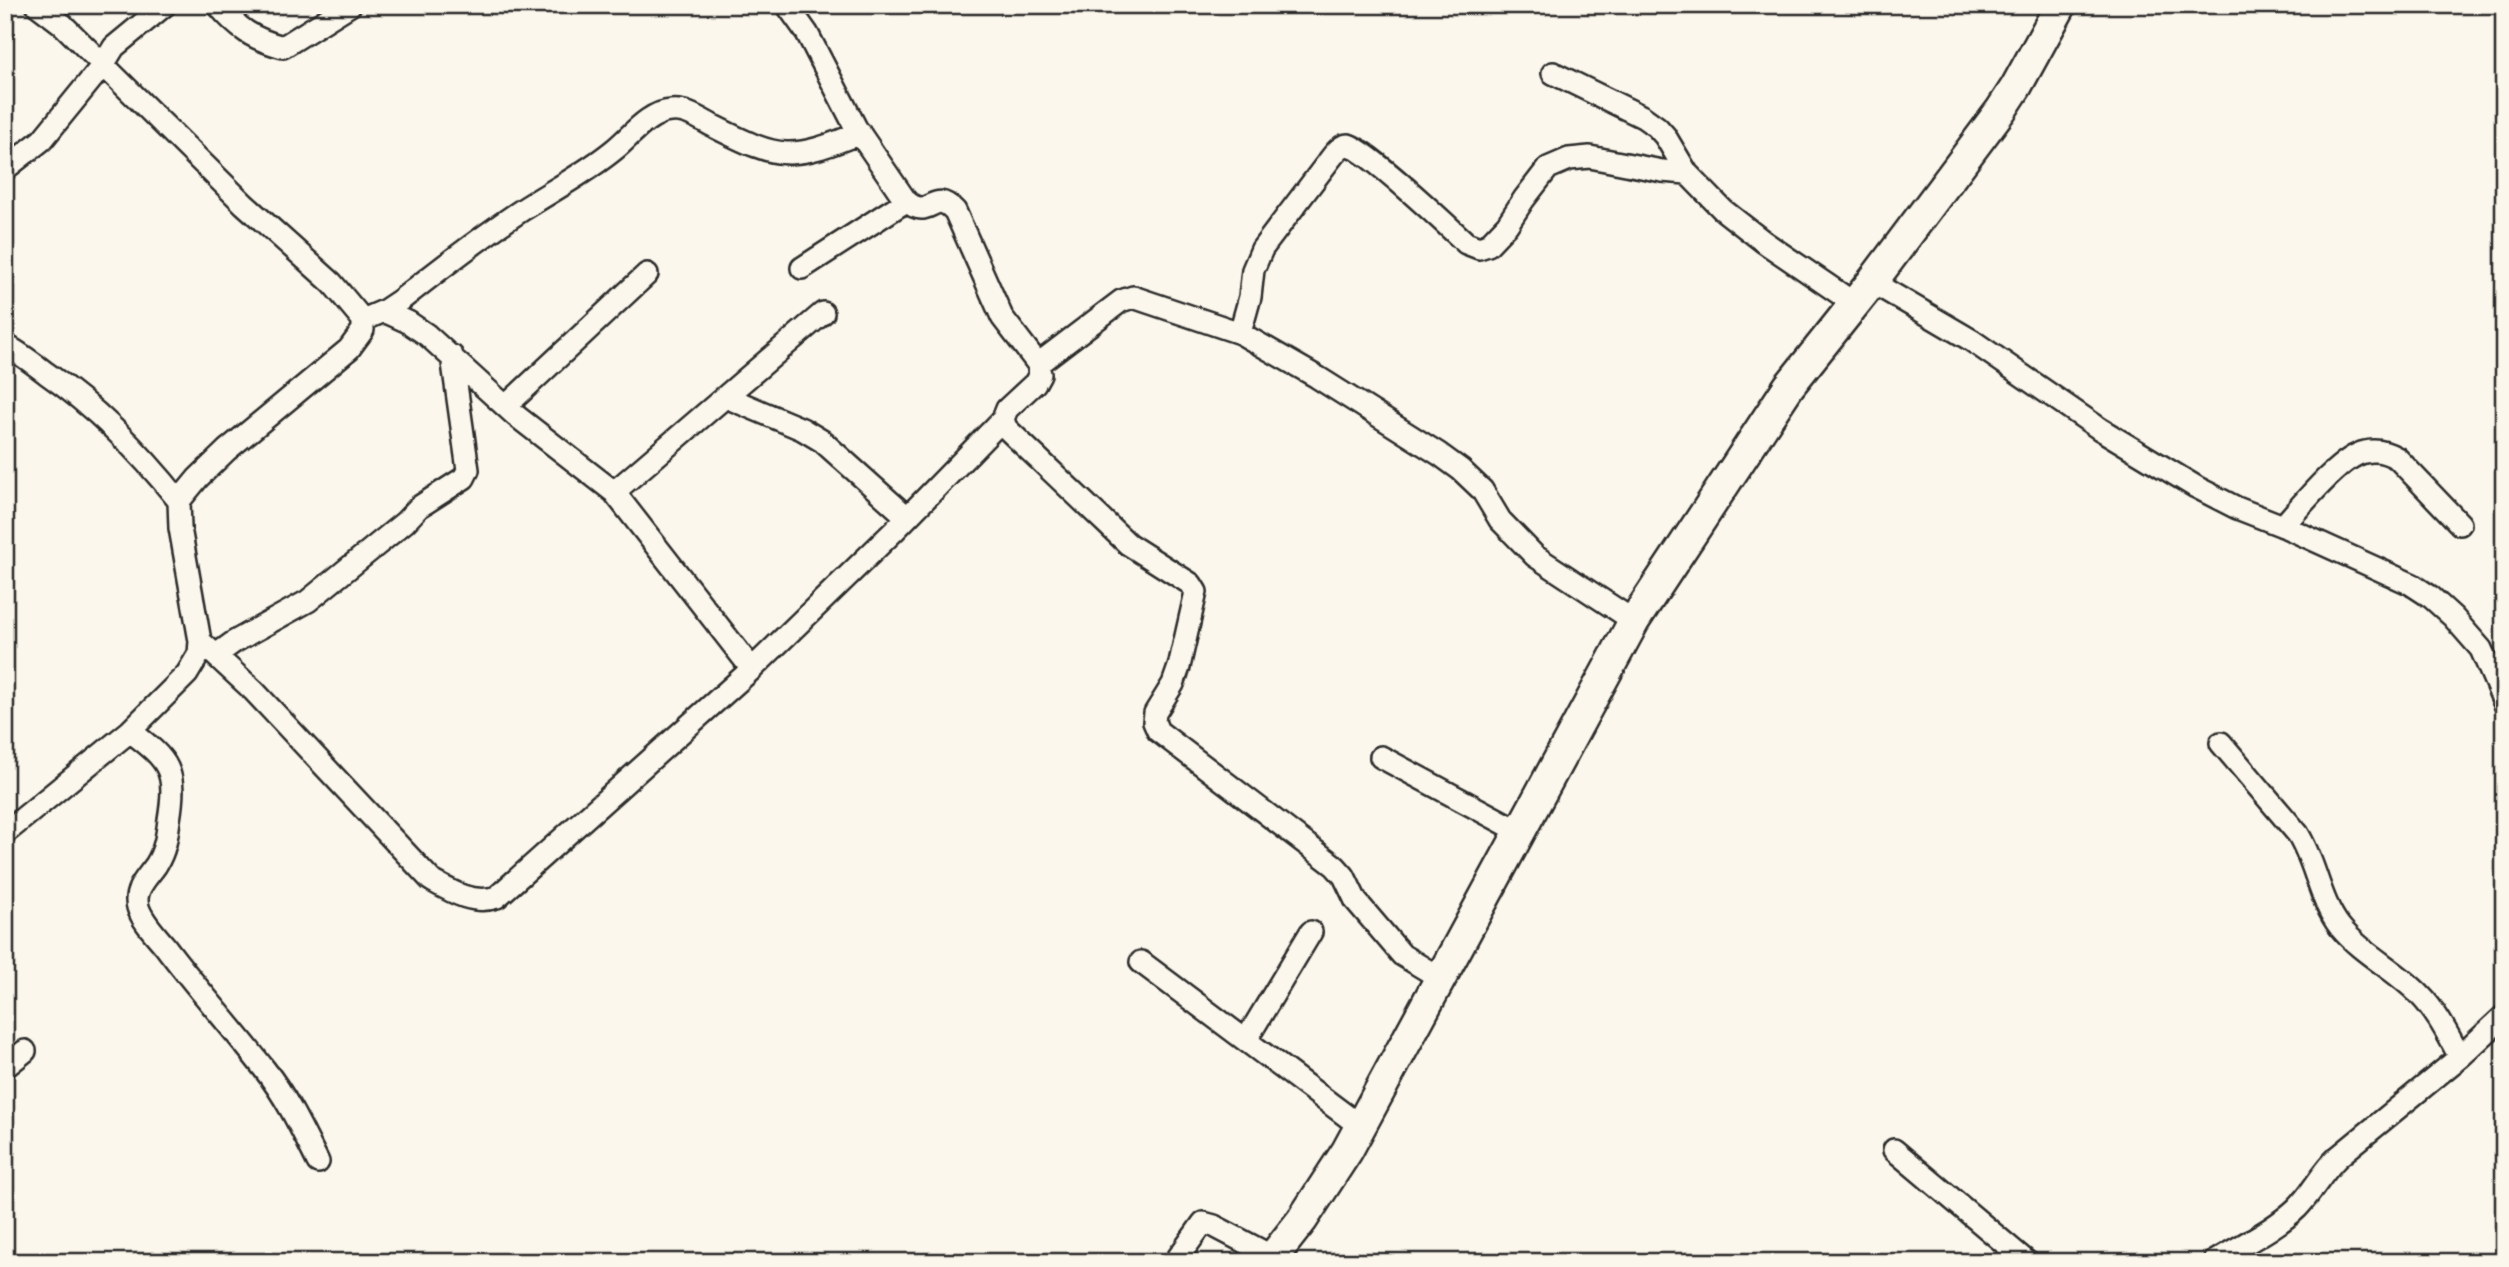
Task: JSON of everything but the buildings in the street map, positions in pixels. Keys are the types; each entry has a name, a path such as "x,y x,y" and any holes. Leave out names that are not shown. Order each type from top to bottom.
{"street":[{"path":"37,5 62,24 244,204 332,283 363,320 363,330 349,349 227,450 179,501"},
{"path":"5,169 42,139 122,39 165,5"},
{"path":"218,5 245,33 283,47 350,5"},
{"path":"5,345 59,382 114,427 179,501 180,528 208,648 254,691 431,880 468,898 485,901 497,897 752,669 908,517 1003,419 1007,409 1035,383 1040,374 1038,364 1002,317 955,211 940,201 922,209 914,208 906,201 860,133 807,33 787,5"},
{"path":"1175,1262 1203,1223 1214,1226 1271,1259 1323,1188 1360,1126 1634,621 1772,410 2017,87 2061,5"},
{"path":"1553,73 1643,117 1657,127 1699,188 1742,226 1863,293 1979,345 2136,452 2221,501 2411,584 2431,597 2481,649 2504,702"},
{"path":"363,320 384,311 520,212 601,160 655,115 680,110 736,138 779,154 806,152 860,133"},
{"path":"1240,333 1250,297 1253,270 1262,249 1331,158 1347,145 1372,160 1466,243 1479,248 1488,245 1507,225 1548,169 1569,159 1590,157 1687,173"},
{"path":"802,268 906,201"},
{"path":"506,406 647,274"},
{"path":"1038,364 1121,301 1133,298 1240,333 1328,384 1461,470 1482,490 1500,520 1535,556 1634,621"},
{"path":"384,311 408,322 452,356 506,406 614,492 752,669"},
{"path":"614,492 822,313"},
{"path":"5,833 130,731 187,674 199,654 208,648 234,642 308,601 405,522 419,507 464,478 468,470 452,356"},
{"path":"726,397 803,429 822,441 908,517"},
{"path":"1003,419 1006,428 1016,439 1128,544 1192,584 1196,592 1173,684 1155,713 1154,722 1158,731 1335,866 1344,876 1356,901 1402,955 1440,978"},
{"path":"2283,526 2343,464 2362,452 2375,451 2386,452 2397,458 2460,524"},
{"path":"130,731 153,748 173,779 166,843 156,865 138,892 138,906 146,921 192,981 279,1089 318,1162"},
{"path":"2221,743 2298,834 2308,850 2329,908 2339,926 2358,945 2419,993 2442,1023 2460,1057"},
{"path":"1381,757 1519,831"},
{"path":"1246,1040 1311,932"},
{"path":"1141,962 1360,1126"},
{"path":"2214,1262 2288,1216 2313,1191 2326,1169 2338,1157 2460,1057 2504,1016"},
{"path":"5,1067 25,1051"},
{"path":"1894,1150 2027,1262"}]}
